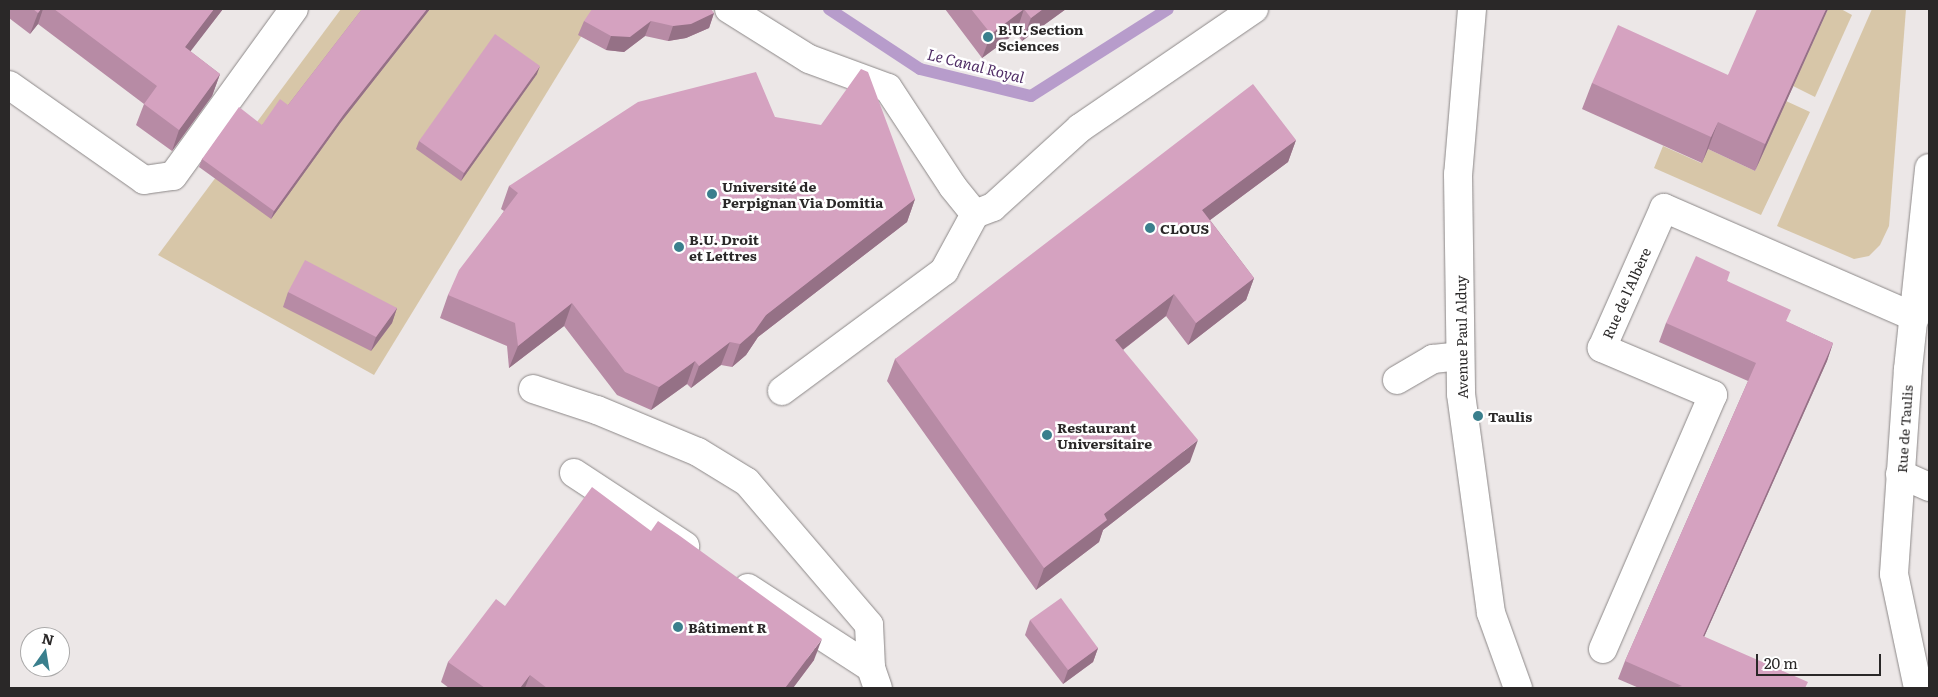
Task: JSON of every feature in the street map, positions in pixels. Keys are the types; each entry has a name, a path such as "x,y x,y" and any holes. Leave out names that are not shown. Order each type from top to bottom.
{"street":[{"path":"9,85 144,180 173,176 294,9"},
{"path":"729,9 809,60 888,88 953,187 975,214"},
{"path":"782,391 944,271 975,214 993,207 1080,128 1254,9"},
{"name":"Avenue Paul Alduy","path":"1472,9 1458,174 1461,394 1491,614 1518,688"},
{"name":"Rue de Taulis","path":"1918,688 1894,574 1900,474 1929,180"},
{"name":"Rue de l'Albère","path":"1603,648 1713,395 1602,348 1664,208 1915,317"},
{"path":"1397,380 1433,359 1460,356"},
{"path":"533,389 597,410 698,452 747,482 869,625 874,678"},
{"path":"574,474 706,560"},
{"path":"1900,474 1929,487"},
{"path":"730,576 874,678"}],"shaded area":[{"path":"341,9 598,9 374,375 158,255"},
{"path":"1828,9 1841,9 1852,15 1815,97 1793,86"},
{"path":"1872,9 1906,9 1889,226 1880,245 1869,256 1854,259 1777,226"},
{"path":"1786,101 1810,112 1761,215 1654,168 1663,146 1701,163 1708,149 1755,171"}],"building":[{"path":"33,9 41,9 38,13"},
{"path":"54,9 214,9 185,47 220,74 179,130 144,104 157,86"},
{"path":"362,9 427,9 344,114 274,211 202,159 239,107 262,125 280,99 288,105"},
{"path":"592,9 711,9 714,13 691,24 673,26 651,21 630,37 611,36 584,21"},
{"path":"971,9 1024,9 991,34"},
{"path":"1024,9 1043,9 1031,18"},
{"path":"1757,9 1826,9 1765,144 1718,122 1711,137 1592,83 1618,25 1728,75"},
{"path":"495,34 540,66 464,173 419,141"},
{"name":"B.U. Droit et Lettres","path":"861,69 868,72 915,199 766,315 754,332 740,344 730,342 699,366 695,361 659,387 625,372 572,303 518,346 515,323 448,295 459,270 518,193 509,186 638,102 756,72 775,117 821,125"},
{"path":"1253,84 1296,140 1202,210 1254,278 1196,323 1174,294 1115,340 1198,440 1104,514 1107,520 1044,568 895,359"},
{"path":"1696,256 1730,272 1727,281 1791,310 1786,321 1833,343 1703,636 1808,682 1805,688 1674,688 1682,686 1625,661 1756,363 1666,323"},
{"path":"305,260 397,308 376,337 288,292"},
{"path":"592,487 651,531 658,521 822,639 785,688 547,688 530,675 520,688 485,688 448,662 496,599 505,606"},
{"path":"1061,598 1098,648 1068,670 1030,620"}],"waterway":[{"name":"Le Canal Royal","path":"829,9 920,69 1031,96 1168,9"}],"place":[{"name":"B.U. Section Sciences","path":"988,37"},
{"name":"Université de Perpignan Via Domitia","path":"712,194"},
{"name":"CLOUS","path":"1150,228"},
{"name":"B.U. Droit et Lettres","path":"679,247"},
{"name":"Taulis","path":"1478,416"},
{"name":"Restaurant Universitaire","path":"1047,435"},
{"name":"Bâtiment R","path":"678,627"}]}
